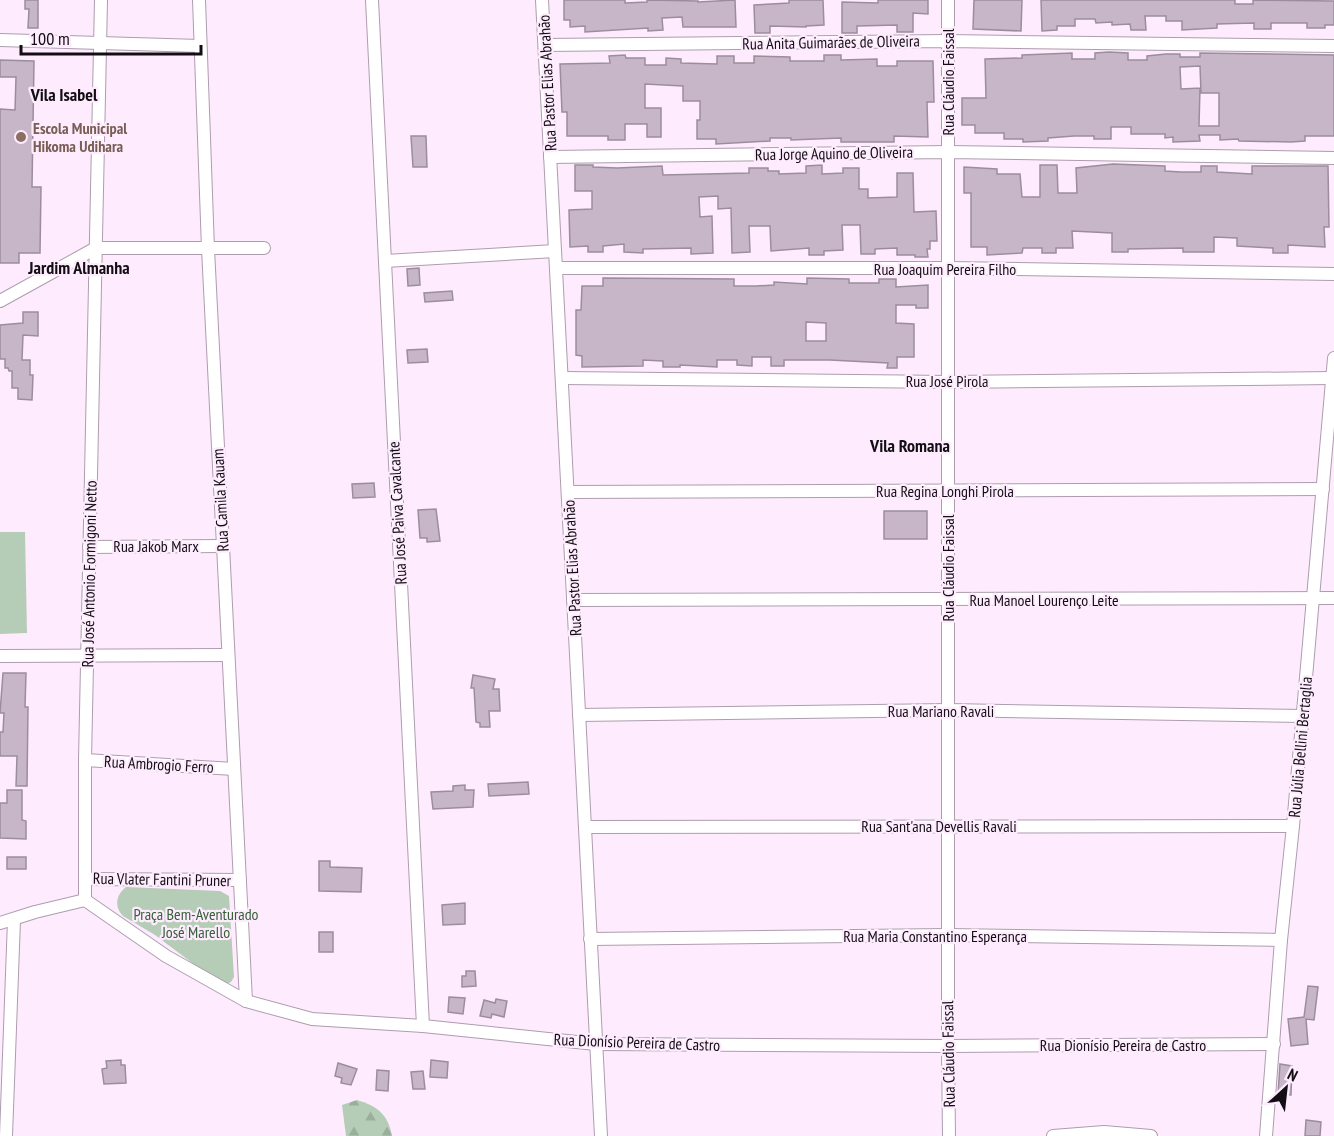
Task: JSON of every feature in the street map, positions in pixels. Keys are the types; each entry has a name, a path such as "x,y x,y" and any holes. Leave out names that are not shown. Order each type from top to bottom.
{"street":[{"name":"Rua José Antonio Formigoni Netto","path":"85,900 85,760 101,0"},
{"name":"Rua Camila Kauam","path":"199,0 227,655 246,1001"},
{"name":"Rua José Paiva Cavalcante","path":"372,0 423,1026"},
{"name":"Rua Pastor Elias Abrahão","path":"542,0 601,1136"},
{"name":"Rua Cláudio Faissal","path":"948,0 949,1136"},
{"path":"0,40 200,46"},
{"name":"Rua Anita Guimarães de Oliveira","path":"545,45 948,41 1334,46"},
{"name":"Rua Jorge Aquino de Oliveira","path":"550,157 948,152 1334,158"},
{"path":"0,302 96,248 264,248"},
{"path":"385,261 555,251"},
{"name":"Rua Joaquim Pereira Filho","path":"556,268 948,268 1334,274"},
{"name":"Rua Júlia Bellini Bertaglia","path":"1266,1136 1281,940 1334,358"},
{"name":"Rua José Pirola","path":"562,378 948,382 1332,378"},
{"name":"Rua Regina Longhi Pirola","path":"568,492 1323,489"},
{"name":"Rua Jakob Marx","path":"89,547 222,546"},
{"name":"Rua Manoel Lourenço Leite","path":"573,600 1334,598"},
{"path":"0,656 227,655"},
{"name":"Rua Mariano Ravali","path":"579,714 948,710 1303,716"},
{"name":"Rua Ambrogio Ferro","path":"85,760 234,769"},
{"name":"Rua Sant'ana Devellis Ravali","path":"585,827 1293,826"},
{"name":"Rua Vlater Fantini Pruner","path":"85,879 240,880"},
{"path":"0,923 85,900"},
{"name":"Rua Dionísio Pereira de Castro","path":"85,900 166,956 246,1001 312,1019 423,1026 596,1044 948,1046 1274,1044"},
{"path":"6,1136 14,920"},
{"name":"Rua Maria Constantino Esperança","path":"590,939 948,935 1281,940"},
{"path":"1053,1136 1110,1132 1151,1136"}],"green space":[{"path":"0,532 25,532 27,633 0,634"},
{"name":"Praça Bem-Aventurado José Marello","path":"126,887 220,891 229,896 234,977 231,982 226,984 215,980 155,935 123,916 117,901"},
{"path":"357,1100 380,1112 388,1122 392,1136 346,1136 342,1105"}],"building":[{"path":"25,0 38,0 38,28 28,28 29,9 25,9"},
{"path":"564,0 625,0 625,3 647,2 647,0 698,2 735,0 736,27 683,27 682,17 662,18 663,30 648,31 648,28 585,32 585,26 570,27 570,20 564,20"},
{"path":"789,0 823,0 824,25 770,26 770,33 755,33 754,5 789,3"},
{"path":"878,0 928,0 928,14 913,13 913,32 897,32 897,25 857,26 857,33 842,33 842,2 878,3"},
{"path":"974,0 1022,0 1021,31 973,29"},
{"path":"1041,0 1235,0 1235,4 1253,4 1253,0 1334,1 1334,25 1325,25 1325,28 1307,28 1307,23 1271,23 1271,29 1254,29 1254,23 1217,24 1217,28 1182,30 1182,21 1166,21 1166,16 1145,16 1146,30 1131,30 1130,24 1112,25 1112,22 1096,23 1095,19 1075,19 1075,26 1057,26 1057,30 1042,31"},
{"path":"1072,53 1072,59 1095,59 1095,53 1128,53 1128,60 1147,60 1147,56 1166,54 1200,57 1200,53 1334,55 1334,136 1305,136 1305,141 1291,142 1220,140 1220,135 1199,135 1200,141 1173,142 1173,137 1165,138 1165,134 1131,134 1131,127 1111,127 1111,139 1074,136 1048,138 1048,141 1023,142 1023,139 1004,139 1004,133 975,133 975,125 962,125 962,98 986,98 985,59","holes":["1200,66 1201,93 1219,93 1219,126 1199,126 1200,88 1181,89 1180,67"]},
{"path":"625,55 626,58 645,58 645,65 666,65 666,58 681,59 681,63 717,64 717,56 734,56 734,63 754,63 754,56 790,57 790,61 824,61 824,55 841,55 841,60 877,59 877,66 897,66 897,61 933,61 934,102 927,102 928,137 894,136 894,142 841,142 841,138 791,140 791,138 770,138 770,141 716,144 716,139 697,139 700,101 683,101 683,86 645,84 645,108 661,108 661,137 647,137 647,124 625,124 625,140 608,140 608,136 567,136 567,112 562,112 560,64 610,63 609,56"},
{"name":"Escola Municipal Hikoma Udihara","path":"0,60 34,61 32,187 41,187 40,253 19,253 19,263 0,263 0,109 15,110 16,77 0,77"},
{"path":"411,136 426,136 427,167 413,167"},
{"path":"1113,164 1165,166 1165,171 1181,172 1201,172 1201,166 1217,166 1217,172 1252,174 1252,166 1328,166 1329,227 1324,227 1325,247 1288,245 1288,253 1273,253 1273,248 1237,246 1237,238 1214,237 1214,252 1183,252 1183,248 1128,249 1128,252 1112,252 1112,233 1072,231 1073,248 1056,248 1056,253 1042,253 1042,248 1023,248 1022,253 987,255 987,247 971,247 971,193 964,193 964,167 997,169 997,174 1020,174 1022,197 1040,197 1040,165 1057,165 1058,193 1077,193 1076,168"},
{"path":"575,165 617,168 662,166 663,175 749,173 749,168 768,168 768,171 779,171 779,174 806,173 806,166 822,165 822,174 843,173 843,168 859,168 859,189 868,189 868,198 897,197 897,173 913,173 914,212 936,211 937,241 930,241 930,249 927,249 928,257 897,255 897,248 875,249 875,254 861,254 860,225 842,225 843,250 824,251 824,255 809,255 809,248 771,251 770,226 749,226 750,252 732,253 731,208 718,209 718,196 699,197 700,217 712,216 713,253 691,254 691,248 643,249 643,253 624,252 624,244 603,246 603,252 588,252 588,246 570,247 569,210 592,209 592,191 575,191"},
{"path":"419,268 420,285 408,286 407,269"},
{"path":"603,278 734,279 734,286 774,285 774,282 807,284 807,278 849,279 849,283 879,283 879,279 896,279 896,287 928,285 928,308 916,308 916,305 896,305 896,323 914,324 914,357 897,357 897,368 887,368 888,363 830,360 784,360 784,366 771,366 771,357 752,357 752,366 737,365 737,360 717,360 717,367 680,365 680,367 663,367 663,361 643,360 643,366 582,367 582,356 576,355 576,310 581,310 582,286 603,286","holes":["806,322 826,323 826,341 806,341"]},
{"path":"452,291 453,300 425,302 424,293"},
{"path":"23,312 38,312 38,336 23,335 22,360 30,360 30,375 33,375 32,400 18,399 18,388 12,388 12,371 5,368 5,359 0,359 0,325 23,323"},
{"path":"427,349 428,362 408,363 407,350"},
{"path":"374,483 375,497 353,498 352,484"},
{"path":"436,509 440,541 427,542 427,538 420,538 418,510"},
{"path":"884,511 927,511 927,539 884,539"},
{"path":"3,673 26,673 27,786 16,786 17,756 0,756 0,732 3,732 4,713 0,713"},
{"path":"473,675 495,679 493,689 499,689 500,711 489,711 490,727 480,727 480,723 476,722 474,688 471,688"},
{"path":"528,782 529,794 489,796 488,784"},
{"path":"465,785 465,790 474,790 473,807 433,809 431,792 453,791 453,786"},
{"path":"7,790 22,790 22,820 26,821 26,839 0,838 0,803 7,803"},
{"path":"7,857 26,857 26,869 7,869"},
{"path":"319,861 330,861 330,867 362,868 361,892 319,891"},
{"path":"465,903 465,924 443,925 442,905"},
{"path":"319,932 333,932 333,952 319,952"},
{"path":"466,971 475,971 476,986 462,987 462,976 466,976"},
{"path":"1308,986 1318,987 1314,1020 1306,1019 1308,1044 1291,1046 1288,1019 1304,1017"},
{"path":"449,997 465,998 463,1014 448,1012"},
{"path":"496,999 507,1001 504,1017 492,1014 491,1018 480,1016 484,1000 495,1003"},
{"path":"121,1060 121,1065 125,1065 126,1083 104,1084 102,1069 107,1068 106,1061"},
{"path":"431,1060 448,1062 447,1078 430,1077"},
{"path":"338,1063 357,1069 351,1085 341,1083 342,1078 335,1076"},
{"path":"1280,1064 1292,1066 1291,1095 1278,1094"},
{"path":"377,1070 389,1071 388,1091 376,1090"},
{"path":"423,1071 425,1089 413,1089 411,1072"},
{"path":"1306,1120 1321,1122 1320,1136 1305,1136"}],"place":[{"name":"Escola Municipal Hikoma Udihara","path":"21,137"}],"district":[{"name":"Vila Isabel","path":"64,94"},
{"name":"Jardim Almanha","path":"79,267"},
{"name":"Vila Romana","path":"910,445"}]}
